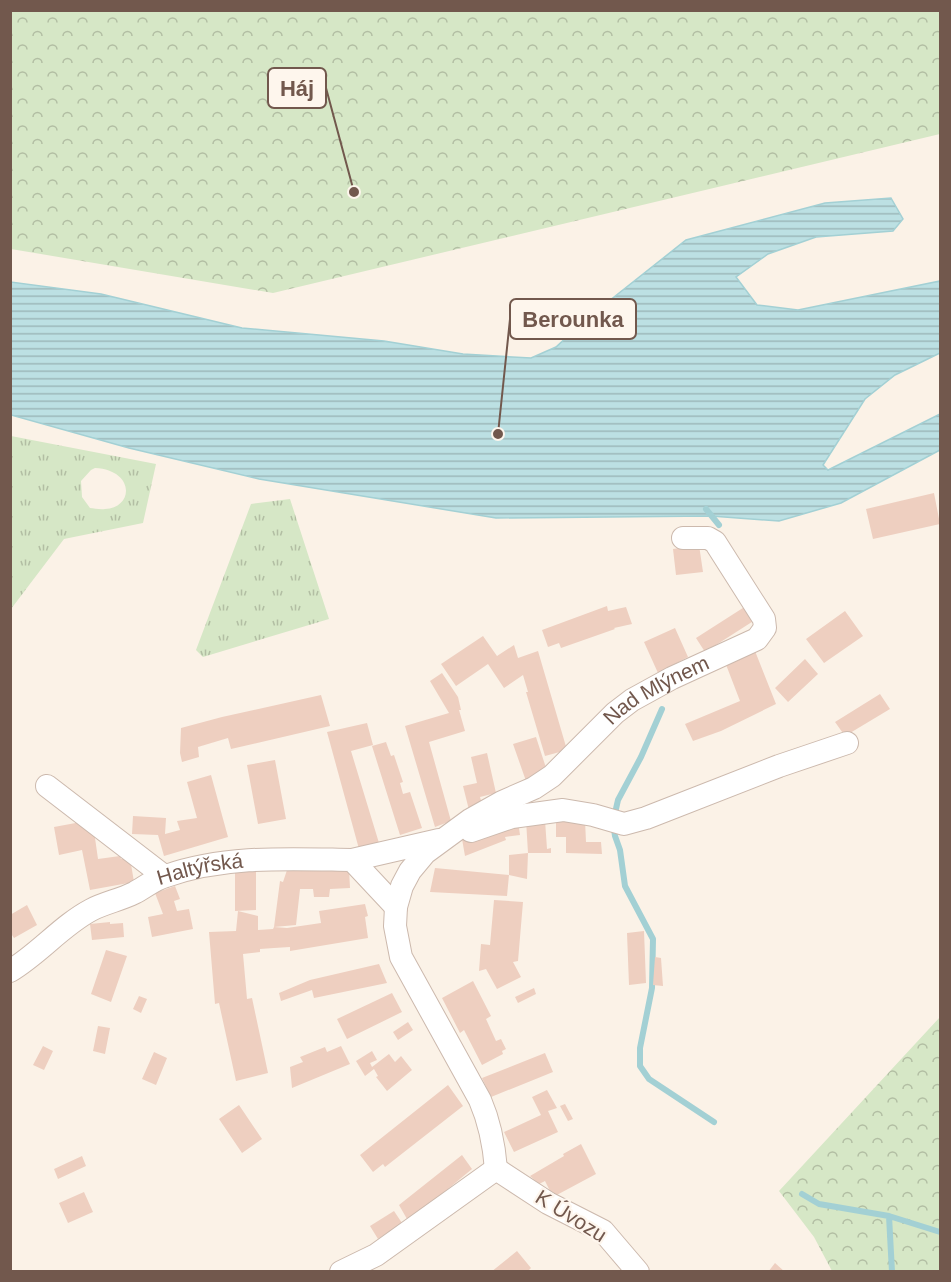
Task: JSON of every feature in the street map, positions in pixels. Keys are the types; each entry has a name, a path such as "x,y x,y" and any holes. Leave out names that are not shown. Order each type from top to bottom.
{"street":[{"name":"Nad Mlýnem","path":"447,838 470,820 534,788 552,776 615,713 632,700 672,678 757,639 765,628 764,619 715,542 708,538 683,538"},
{"path":"341,1272 376,1255 496,1169 495,1146 480,1100 401,957 395,926 396,907 402,886 410,871 425,853 447,838 512,817 536,813 563,810 593,815 624,824 646,818 779,766 847,743"},
{"path":"47,786 164,876"},
{"name":"Haltýřská","path":"10,971 30,960 59,932 91,910 134,894 164,876 238,861 272,858 352,860 447,838"},
{"path":"352,860 396,907"},
{"name":"K Úvozu","path":"496,1169 548,1203 603,1231 638,1272"}],"green space":[{"path":"10,11 940,11 940,134 273,293 11,249"},
{"path":"11,436 156,464 143,523 64,539 11,609","holes":["95,468 108,470 118,475 123,482 126,489 125,496 115,507 90,508 82,497 81,481"]},
{"path":"290,499 329,619 203,657 196,650 251,504"},
{"path":"940,1017 940,1271 832,1271 814,1237 779,1191"}],"water":[{"path":"891,198 903,219 893,231 816,237 768,254 736,277 757,305 798,310 940,281 940,353 895,375 865,399 823,465 828,470 940,414 940,450 841,503 779,521 711,516 496,518 259,479 129,448 11,415 11,282 101,294 242,328 384,341 463,354 531,358 556,347 585,320 686,240 825,203"}],"building":[{"path":"934,493 940,524 873,539 866,509"},
{"path":"699,545 703,572 676,575 673,549"},
{"path":"607,606 608,611 626,607 632,624 614,628 561,648 559,643 548,647 542,630"},
{"path":"746,606 755,620 705,652 696,638"},
{"path":"845,611 863,636 824,663 806,639"},
{"path":"675,628 688,657 658,673 644,642"},
{"path":"483,636 497,656 514,645 518,658 538,651 567,750 545,756 523,675 504,688 488,664 456,686 441,664"},
{"path":"755,651 776,704 721,731 693,741 685,724 740,701 725,662"},
{"path":"805,659 818,674 788,702 775,688"},
{"path":"442,673 458,697 465,731 429,742 451,821 435,827 405,726 449,713 430,681"},
{"path":"880,694 890,709 845,736 835,722"},
{"path":"321,695 330,726 231,749 228,738 198,747 199,757 182,762 181,728"},
{"path":"367,723 373,745 351,751 379,843 359,849 327,732"},
{"path":"536,737 548,774 526,781 513,744"},
{"path":"386,742 391,756 394,755 403,782 400,783 403,794 410,792 422,828 400,835 372,746"},
{"path":"487,753 496,793 480,797 482,804 469,810 463,786 477,783 471,757"},
{"path":"275,760 286,819 258,824 247,765"},
{"path":"211,775 228,837 164,856 158,835 132,834 133,816 166,818 165,834 180,830 177,821 197,818 187,782"},
{"path":"526,820 545,820 547,849 551,848 551,853 528,853"},
{"path":"585,820 586,842 601,842 602,854 566,853 566,837 556,837 556,821"},
{"path":"518,821 520,835 505,837 506,840 465,856 462,839"},
{"path":"81,822 94,831 98,859 120,856 121,859 130,858 134,882 90,890 82,850 59,855 54,827"},
{"path":"528,853 527,879 509,875 509,855"},
{"path":"435,868 509,875 507,896 430,892"},
{"path":"349,869 350,888 330,889 329,897 314,897 313,889 300,889 296,925 274,927 280,881 283,882 287,870"},
{"path":"256,870 256,910 235,911 235,871"},
{"path":"175,886 180,899 174,901 177,911 189,909 193,929 152,937 148,917 163,914 155,893"},
{"path":"494,900 523,902 518,961 513,962 521,977 497,989 486,969 479,971 481,944 490,945"},
{"path":"365,904 368,916 365,917 368,938 290,951 290,947 274,948 243,954 247,999 252,998 268,1073 236,1081 219,1003 215,1004 209,932 236,931 238,911 258,916 258,930 321,923 319,911"},
{"path":"27,905 37,925 14,938 10,932 10,915"},
{"path":"110,922 110,924 123,923 124,937 92,940 90,924"},
{"path":"644,931 646,983 629,985 627,933"},
{"path":"106,950 127,956 111,1002 91,994"},
{"path":"655,957 661,958 663,986 653,985"},
{"path":"379,964 387,983 314,998 312,990 281,1001 279,993 310,980"},
{"path":"473,981 491,1016 486,1019 496,1041 501,1039 506,1049 502,1051 503,1054 482,1065 464,1030 460,1033 442,998"},
{"path":"534,988 536,994 518,1003 515,997"},
{"path":"392,993 402,1012 347,1039 337,1019"},
{"path":"139,996 147,999 141,1013 133,1009"},
{"path":"408,1022 413,1030 398,1040 393,1032"},
{"path":"98,1026 110,1028 105,1054 93,1051"},
{"path":"43,1046 53,1051 44,1070 33,1065"},
{"path":"341,1046 350,1064 292,1088 290,1067 303,1062 300,1057 325,1047 327,1052"},
{"path":"372,1051 377,1060 370,1063 372,1067 389,1054 395,1062 401,1056 412,1070 387,1091 376,1077 378,1076 374,1069 365,1076 356,1061"},
{"path":"154,1052 167,1058 156,1085 142,1079"},
{"path":"545,1053 553,1072 491,1097 482,1078"},
{"path":"448,1085 463,1106 385,1167 383,1164 373,1172 360,1155"},
{"path":"547,1090 557,1108 548,1111 558,1132 514,1152 504,1132 541,1115 532,1097"},
{"path":"565,1104 573,1119 568,1121 560,1106"},
{"path":"239,1105 262,1139 242,1153 219,1119"},
{"path":"581,1144 596,1174 553,1197 545,1181 539,1184 530,1176 564,1156 563,1154"},
{"path":"462,1155 472,1169 419,1213 418,1211 407,1219 399,1205"},
{"path":"82,1156 86,1166 58,1179 54,1169"},
{"path":"84,1192 93,1212 68,1223 59,1203"},
{"path":"394,1211 402,1223 378,1239 370,1226"},
{"path":"517,1251 531,1268 527,1272 491,1272"},
{"path":"775,1263 785,1272 768,1272"}],"waterway":[{"path":"706,509 719,525"},
{"path":"662,709 641,757 618,800 613,822 625,886 653,939 652,988 640,1048 640,1066 649,1079 714,1122"},
{"path":"802,1194 819,1204 889,1216 940,1232"},
{"path":"889,1216 892,1272"}],"place":[{"name":"Háj","path":"354,192"},
{"name":"Berounka","path":"498,434"}]}
